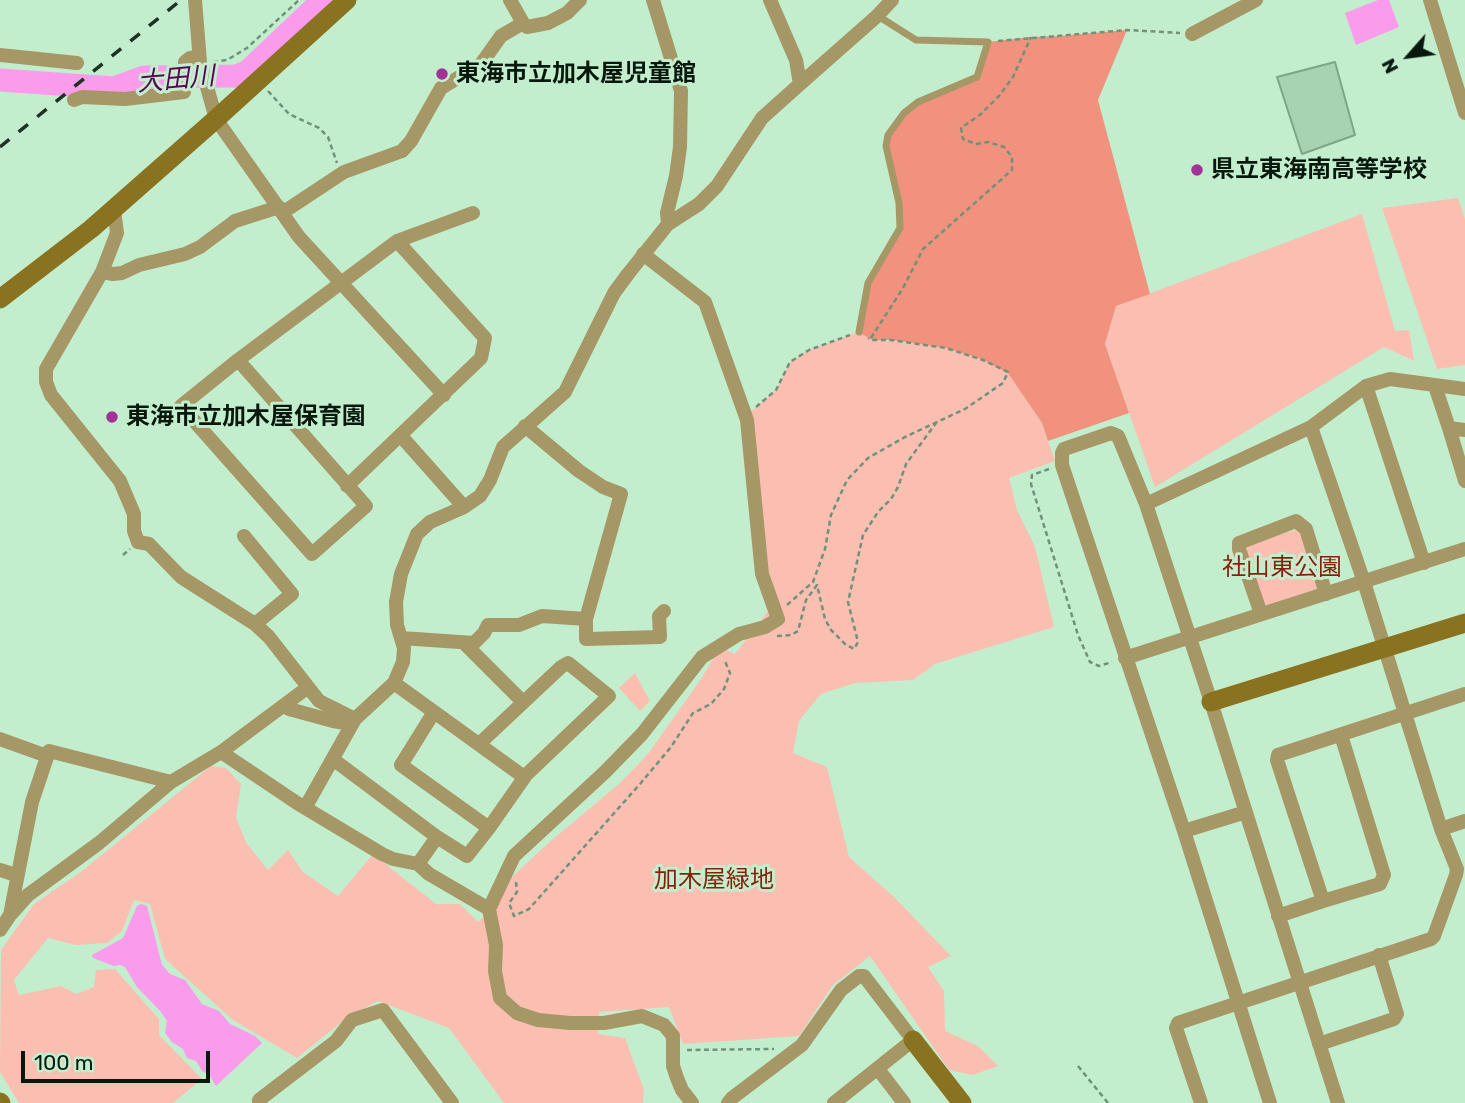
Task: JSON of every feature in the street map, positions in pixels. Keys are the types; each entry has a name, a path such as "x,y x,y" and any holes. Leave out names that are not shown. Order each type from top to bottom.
{"street":[{"path":"195,0 199,59 216,119 313,253 444,394"},
{"path":"0,299 114,209 347,0"},
{"path":"510,0 527,27 548,23 567,13 580,0"},
{"path":"653,0 681,92 680,147 667,213 668,225"},
{"path":"770,0 796,60 800,84"},
{"path":"305,808 355,719 394,683 403,662 404,648 397,625 396,602 401,573 417,534 430,522 464,507 480,496 490,480 503,447 565,392 614,293 643,254 668,225 699,204 717,186 762,118 892,0"},
{"path":"1192,34 1256,0"},
{"path":"1430,0 1465,113"},
{"path":"102,272 122,273 139,265 185,254 200,247 235,221 280,210 314,193 341,174 402,151 411,141 441,88 481,64 496,41 523,23"},
{"path":"0,55 76,63"},
{"path":"74,100 82,97 125,99 184,92 185,62 190,58 199,59"},
{"path":"114,209 117,233 102,272 46,369 46,382 51,395 120,481 134,514 134,531 138,542 149,544 181,577 255,624 269,637 319,701 355,719"},
{"path":"238,360 366,506 312,554 181,406 238,360 340,281 397,241 473,213"},
{"path":"348,486 481,358 485,338 397,241"},
{"path":"643,254 705,302 746,416 762,574 778,619 765,627 739,634 702,657 642,734 514,856 506,868 489,909 496,945 495,971 500,998 517,1013 538,1020 604,1023 642,1016 664,1025 673,1036 673,1066 677,1078 692,1103"},
{"path":"1146,505 1311,427 1366,386 1390,379 1465,389"},
{"path":"1366,386 1424,563"},
{"path":"1435,386 1465,481"},
{"path":"525,426 579,471 603,487 621,494 586,619 586,639 660,637 659,616 664,611"},
{"path":"1200,1103 1176,1028 1178,1023 1431,939 1457,869 1441,829 1364,582 1311,427"},
{"path":"1449,428 1465,430"},
{"path":"1270,1103 1184,831 1062,465 1064,449 1111,433 1118,436 1146,505 1338,1103"},
{"path":"401,436 464,507"},
{"path":"1261,614 1239,549 1240,543 1296,522 1303,524 1306,529 1326,594"},
{"path":"244,536 292,594 255,624"},
{"path":"1125,658 1465,549"},
{"path":"401,638 474,643 488,625 519,625 542,617 586,619"},
{"path":"1211,702 1465,623"},
{"path":"464,643 523,702"},
{"path":"334,760 437,837 467,856 524,777 609,696 568,663 479,744"},
{"path":"394,683 524,777"},
{"path":"0,930 28,895 99,844 171,782 220,752 307,688"},
{"path":"1322,901 1277,760 1282,753 1465,694"},
{"path":"289,709 345,723 355,719"},
{"path":"434,712 401,765 489,828"},
{"path":"1278,916 1380,884 1384,875 1341,736"},
{"path":"0,739 47,756"},
{"path":"10,915 33,802 49,751 171,782"},
{"path":"220,752 382,854 418,864 429,874 489,909"},
{"path":"1184,831 1246,812"},
{"path":"1441,829 1465,821"},
{"path":"418,864 437,837"},
{"path":"0,870 16,875"},
{"path":"1319,1044 1394,1019 1397,1014 1379,956"},
{"path":"729,1103 802,1045 841,990 859,976 864,976 962,1103"},
{"path":"259,1103 335,1041 352,1020 383,1010 452,1103"},
{"path":"834,1103 914,1040"},
{"path":"878,1069 904,1103"}],"lane":[{"path":"859,332 868,283 900,228 899,203 886,145 888,135 904,113 918,102 977,78 988,42 916,40 877,16"}],"path":[{"path":"199,59 217,62 234,56 247,48 299,0"},
{"path":"988,42 1127,30 1192,34"},
{"path":"870,339 903,288 923,249 1012,170 1012,157 1003,147 988,142 976,144 963,139 961,128 981,114 999,96 1013,77 1031,37"},
{"path":"259,81 289,114 319,128 328,137 341,174"},
{"path":"746,416 776,390 790,362 809,350 859,332 870,339 946,348 983,360 1008,372 1003,383 964,410 867,458 846,480 831,514 825,550 813,582 782,608 778,619"},
{"path":"771,636 790,635 798,631 806,600 817,585 825,619 845,644 854,649 858,642 848,602 849,586 863,535 878,512 891,499 906,464 937,422"},
{"path":"1062,465 1032,475 1031,484 1078,635 1090,662 1099,666 1125,658"},
{"path":"506,868 516,880 517,892 509,904 514,916 528,909 640,784 671,747 693,713 711,704 724,689 730,673 720,647"},
{"path":"673,1050 793,1051"},
{"path":"1078,1066 1108,1103"}],"green space":[{"path":"1458,198 1465,219 1465,365 1437,369 1382,208"},
{"path":"1362,214 1395,331 1409,330 1414,361 1384,347 1155,487 1105,344 1116,306"},
{"name":"加木屋緑地","path":"859,332 880,340 946,348 981,359 1008,372 1042,423 1055,461 1009,478 1017,510 1035,547 1054,627 935,664 913,680 855,683 821,694 799,721 793,753 827,767 849,857 894,897 951,956 928,967 944,991 945,1031 978,1046 998,1066 973,1075 949,1070 870,956 833,985 799,1036 683,1044 669,1007 599,1012 598,1034 625,1038 644,1090 643,1103 504,1103 449,1028 378,1001 348,1017 297,1058 233,1020 165,959 150,904 134,900 122,931 107,943 76,945 48,938 14,980 19,995 61,986 76,994 94,987 96,970 115,969 159,1019 159,1035 202,1079 173,1103 19,1103 0,1072 1,950 34,904 82,871 211,766 226,768 241,784 236,818 247,844 268,870 288,850 303,872 338,896 373,854 436,904 460,904 478,922 499,903 511,878 620,783 648,754 701,679 720,647 735,654 771,607 746,416 776,390 790,362 809,350"},
{"name":"社山東公園","path":"1296,530 1302,533 1318,586 1314,592 1268,606 1262,602 1246,549 1250,543"},
{"path":"635,673 650,701 640,711 619,688"}],"shaded area":[{"path":"1378,0 1389,0 1399,27 1356,45 1345,13"},
{"path":"1127,30 1098,100 1150,294 1116,306 1105,344 1129,413 1048,441 1042,423 1008,373 981,359 946,348 872,340 859,332 868,283 900,228 888,156 888,135 918,102 977,78 988,42"},
{"path":"137,906 147,906 162,965 170,974 185,980 202,1004 219,1011 230,1024 255,1036 262,1043 216,1086 209,1074 202,1071 196,1061 187,1058 183,1049 165,1033 167,1021 137,987 125,967 93,958 92,955 123,938"}],"building":[{"path":"1335,62 1355,135 1302,154 1277,77"}],"waterway":[{"name":"大田川","path":"0,80 114,88 144,77 236,76 248,71 323,0"}],"railway":[{"path":"0,147 181,0"}],"place":[{"name":"東海市立加木屋児童館","path":"442,74"},
{"name":"県立東海南高等学校","path":"1197,170"},
{"name":"東海市立加木屋保育園","path":"112,417"}]}
